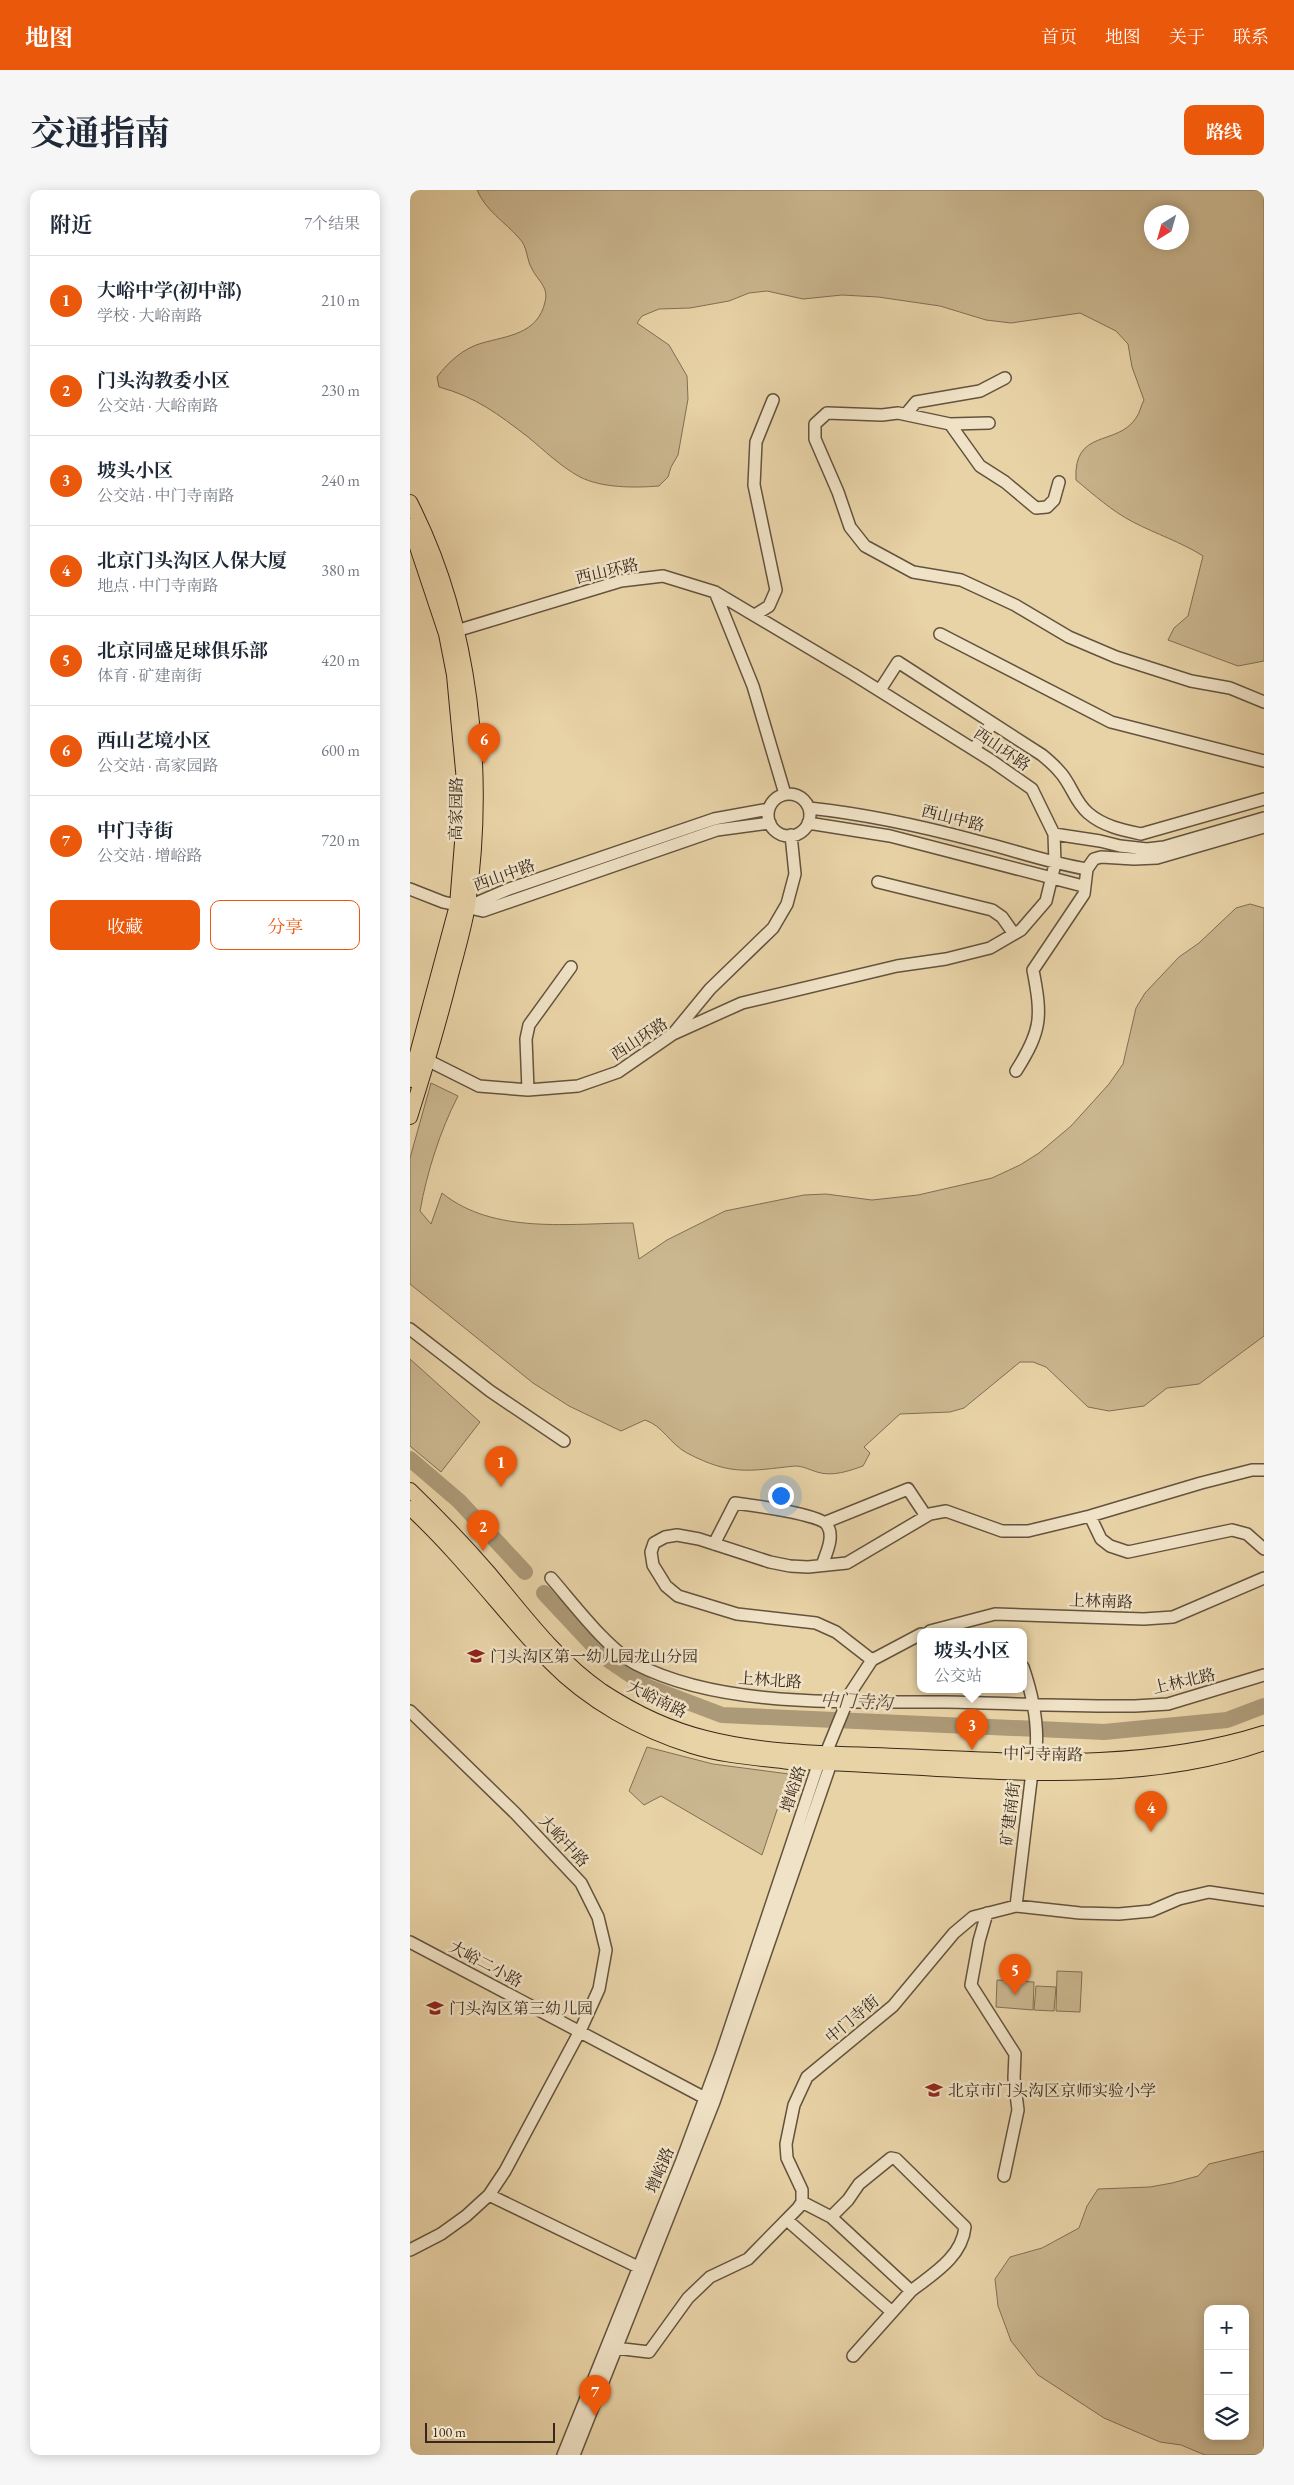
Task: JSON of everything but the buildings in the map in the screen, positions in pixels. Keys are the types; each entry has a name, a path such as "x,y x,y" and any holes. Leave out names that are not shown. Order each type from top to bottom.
{"main road":[{"name":"高家园路","path":"410,502 435,561 456,631 468,694 474,756 475,808 462,906 449,983 410,1080"},
{"name":"高家园路","path":"410,526 443,625 454,675 464,780 462,906"},
{"name":"高家园路","path":"410,1117 418,1057"},
{"name":"大峪南路","path":"410,1490 448,1528 564,1660 600,1690 658,1722 708,1739 799,1752 825,1759"},
{"name":"大峪南路","path":"410,1508 458,1555 551,1663 583,1690 631,1722 693,1746 746,1757 825,1759"},
{"name":"中门寺南路","path":"825,1759 1033,1766 1143,1759 1212,1747 1264,1733"},
{"name":"中门寺南路","path":"1033,1766 1080,1773 1141,1769 1240,1752 1264,1743"}],"street":[{"path":"906,414 916,402 980,391 1004,378"},
{"path":"755,615 769,606 776,590 754,485 756,442 772,400"},
{"path":"989,423 950,424 906,414 827,413 815,424 815,439 835,484 850,527 865,546 913,572 961,580 1015,605 1069,637 1116,657 1191,680 1230,688 1264,702"},
{"path":"950,424 980,466 1005,482 1036,508 1047,507 1054,500 1059,482"},
{"name":"西山环路","path":"418,1057 479,1086 528,1090 578,1086 618,1072 673,1034 742,1003 897,966 946,959 990,948 1021,930 1046,901 1055,864 1054,834 1032,789 974,749 880,690 715,592 663,576 621,581 456,631"},
{"path":"715,592 753,686 784,794"},
{"path":"940,634 1111,722 1264,761"},
{"path":"880,690 898,662 1042,755 1060,772 1087,812 1101,822 1121,830 1141,834 1264,799"},
{"path":"974,749 992,723"},
{"path":"784,794 797,795 809,808 808,824 802,831 791,835 780,833 770,822 769,810 773,801 784,794"},
{"name":"西山中路","path":"809,808 888,819 977,841 1055,864 1087,869"},
{"name":"西山中路","path":"462,906 714,819 769,810"},
{"path":"1054,834 1147,850 1164,847 1264,818"},
{"name":"西山中路","path":"462,906 484,911 716,830 770,822"},
{"name":"西山中路","path":"808,824 890,836 1083,886"},
{"path":"1016,1071 1038,1030 1038,1000 1033,970 1084,894 1083,886 1087,869 1094,859 1101,857 1157,858 1264,827"},
{"path":"673,1034 710,989 773,928 787,904 795,874 791,835"},
{"path":"878,882 992,910 1002,916 1014,934"},
{"path":"410,889 443,902 462,906"},
{"path":"528,1090 526,1038 529,1024 571,967"},
{"path":"410,1329 490,1391 564,1441"},
{"path":"872,1660 836,1632 816,1623 737,1614 678,1596 666,1586 653,1565 652,1552 654,1543 666,1537 678,1535 714,1544 770,1562 808,1567 847,1563 926,1516 946,1511 1002,1531 1028,1531 1090,1516 1200,1483 1252,1470 1264,1470"},
{"path":"714,1544 734,1503 810,1516 826,1522 908,1489 926,1516"},
{"path":"1090,1516 1101,1538 1110,1546 1128,1552 1232,1530 1247,1534 1264,1548"},
{"path":"822,1565 830,1543 826,1522"},
{"name":"上林北路","path":"551,1578 600,1634 635,1663 670,1678 720,1692 758,1697 1100,1707 1168,1704 1264,1675"},
{"name":"上林南路","path":"941,1628 995,1614 1144,1619 1173,1617 1264,1578"},
{"path":"825,1759 832,1735 847,1700 872,1660 917,1636"},
{"name":"矿建南街","path":"1016,1906 1035,1742 1034,1704 1027,1680"},
{"name":"大峪中路","path":"410,2250 441,2234 466,2216 489,2195 580,2032 600,1990 606,1950 598,1917 581,1883 515,1813 411,1714"},
{"name":"增峪路","path":"563,2455 705,2098 825,1759"},
{"name":"增峪路","path":"574,2455 714,2102 825,1759"},
{"name":"中门寺街","path":"802,2202 802,2190 787,2158 786,2144 794,2105 807,2077 870,2027 893,2006 954,1933 973,1917 1016,1906 1080,1913 1119,1914 1151,1911 1179,1899 1209,1892 1264,1900"},
{"path":"987,1912 979,1941 971,1985 1015,2054 1014,2078 1018,2110 1004,2176"},
{"name":"大峪二小路","path":"410,1942 705,2098"},
{"path":"831,2216 848,2200 859,2184 890,2158 896,2159 965,2227 964,2235 954,2254 911,2291 853,2356"},
{"path":"489,2195 638,2267"},
{"path":"616,2348 650,2352 688,2298 710,2277 748,2259 802,2202 831,2216 911,2291"},
{"path":"787,2220 892,2312"}],"shaded area":[{"path":"477,190 1264,190 1264,661 1238,666 1168,640 1174,628 1188,616 1203,556 1186,546 1125,518 1076,480 1077,464 1081,452 1098,440 1118,433 1128,427 1137,416 1144,400 1132,367 1128,344 1116,331 1080,313 1011,323 986,320 940,306 878,297 842,295 803,299 767,291 749,293 729,301 690,308 659,309 642,316 637,323 669,345 687,376 688,399 678,455 668,477 659,486 629,487 598,483 580,477 566,468 528,437 486,407 476,401 439,387 437,377 457,356 475,345 520,332 529,327 536,321 545,302 546,292 530,265 522,242 485,204"},
{"path":"1250,904 1264,908 1264,1336 1199,1384 1167,1388 1144,1406 1109,1411 1088,1407 1046,1367 1033,1362 1020,1362 964,1408 950,1412 900,1414 864,1447 870,1453 863,1466 834,1474 795,1466 752,1470 728,1469 687,1453 657,1426 645,1420 621,1431 569,1406 533,1383 410,1284 410,1158 431,1083 458,1096 440,1137 423,1196 420,1211 431,1224 442,1193 463,1206 485,1215 509,1221 559,1225 633,1223 639,1259 667,1240 725,1211 804,1195 826,1194 872,1200 918,1195 992,1178 1020,1165 1039,1153 1071,1126 1109,1084 1123,1064 1136,1008 1145,993 1179,957 1199,943 1236,908"},
{"path":"410,1359 480,1422 441,1472 410,1446"},
{"path":"647,1747 713,1764 789,1774 762,1855 661,1796 644,1805 629,1791"},
{"path":"1057,1971 1082,1972 1080,2012 1056,2011"},
{"path":"997,1980 1034,1982 1033,2010 996,2007"},
{"path":"1036,1986 1056,1987 1054,2011 1034,2010"},
{"path":"1264,2151 1264,2455 1205,2455 1181,2445 1160,2442 1104,2418 1038,2375 1011,2341 998,2306 995,2279 1010,2257 1042,2248 1079,2228 1087,2206 1098,2189 1150,2187 1198,2176 1209,2164"}],"waterway":[{"name":"中门寺沟","path":"410,1459 459,1501 525,1572"},
{"name":"中门寺沟","path":"544,1593 604,1657 648,1687 722,1715 1104,1732 1227,1720 1264,1706"}],"place":[{"name":"西山艺境小区","path":"484,764"},
{"name":"大峪中学(初中部)","path":"501,1487"},
{"name":"门头沟教委小区","path":"483,1551"},
{"name":"门头沟区第一幼儿园龙山分园","path":"476,1656"},
{"name":"坡头小区","path":"972,1750"},
{"name":"北京门头沟区人保大厦","path":"1151,1832"},
{"name":"北京同盛足球俱乐部","path":"1015,1995"},
{"name":"门头沟区第三幼儿园","path":"435,2008"},
{"name":"北京市门头沟区京师实验小学","path":"934,2090"},
{"name":"中门寺街","path":"595,2416"}]}
